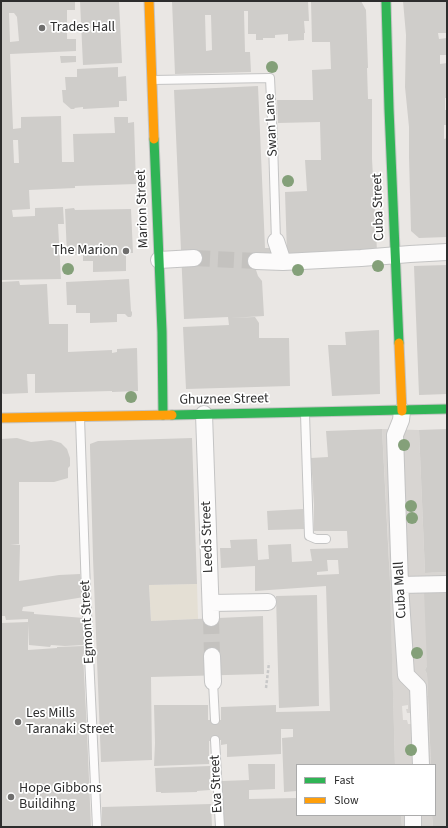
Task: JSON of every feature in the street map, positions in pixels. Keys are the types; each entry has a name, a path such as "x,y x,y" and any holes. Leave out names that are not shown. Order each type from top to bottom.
{"street":[{"name":"Marion Street","path":"149,1 162,332 163,415"},
{"name":"Cuba Street","path":"386,1 389,109 402,411"},
{"path":"276,241 283,262"},
{"path":"256,262 361,258 447,252"},
{"path":"159,260 194,258"},
{"name":"Ghuznee Street","path":"1,418 447,409"},
{"name":"Cuba Mall","path":"402,411 401,420 395,436 400,585 406,675 418,687 421,764"},
{"name":"Leeds Street","path":"204,414 211,611 268,602"},
{"path":"400,585 447,584"},
{"path":"212,656 213,682"},
{"path":"413,816 413,827"}],"lane":[{"name":"Swan Lane","path":"152,80 270,78 276,241"},
{"path":"305,413 309,536 316,539 326,539"},
{"name":"Egmont Street","path":"80,416 86,600 97,827"},
{"path":"213,682 215,720"},
{"name":"Eva Street","path":"215,740 220,827"}],"path":[{"path":"266,688 269,663"}],"shaded area":[{"path":"382,429 419,430 425,573 447,572 447,589 425,670 427,674 431,764 395,764 389,557","holes":["408,705 408,709 406,709 407,713 411,713 415,724 408,724 407,720 403,720 402,706"]},
{"path":"197,584 198,619 151,621 149,585"},
{"path":"401,816 432,816 433,827 402,827"}],"building":[{"path":"1,1 75,1 75,10 67,10 67,39 76,39 76,51 10,54 13,129 21,128 21,117 61,116 62,162 74,162 73,134 115,133 114,117 128,117 128,123 134,122 136,184 75,186 75,188 29,190 30,209 12,210 13,217 35,216 35,208 63,207 64,224 58,224 61,279 1,280","holes":["9,13 14,13 17,17 19,41 10,42","13,140 18,140 19,163 14,163"]},
{"path":"80,1 119,1 122,63 83,65"},
{"path":"172,1 308,1 309,21 304,21 304,40 288,41 288,34 275,35 275,38 263,38 263,40 256,40 256,34 248,34 248,11 244,11 245,52 250,52 251,72 175,74","holes":["205,15 211,15 212,50 206,51"]},
{"path":"311,1 361,1 366,10 368,99 372,99 372,159 377,251 287,254 285,192 307,191 305,160 321,160 320,122 278,123 277,100 313,100 312,70 331,69 330,42 312,42"},
{"path":"403,1 447,1 447,33 438,33 439,39 447,38 447,55 440,55 440,64 447,63 447,98 445,98 445,110 447,110 447,125 444,125 444,139 447,138 447,237 419,238 411,231 409,127 405,87 406,35"},
{"path":"60,56 76,56 76,62 61,63"},
{"path":"118,67 118,77 126,76 127,101 119,101 119,107 83,109 83,107 71,109 63,102 62,90 66,90 65,77 77,77 77,69"},
{"path":"258,86 265,248 272,248 272,255 256,261 256,270 262,281 264,316 230,318 255,317 259,323 259,338 289,338 290,386 186,389 183,327 229,325 228,317 184,319 174,90"},
{"path":"74,208 75,210 131,209 133,253 126,253 126,271 93,272 93,261 83,261 83,254 67,255 65,209"},
{"path":"447,265 447,394 419,395 414,266"},
{"path":"129,279 132,312 131,317 128,317 125,314 117,314 117,322 90,323 90,313 76,313 76,305 67,305 66,282"},
{"path":"19,281 20,285 47,284 49,324 68,324 68,352 112,350 112,353 117,352 117,349 137,348 138,391 35,393 35,374 27,374 28,393 3,394 1,392 1,282"},
{"path":"379,330 380,394 332,396 328,345 346,345 345,332"},
{"path":"382,429 390,582 395,764 296,764 296,791 284,792 282,738 293,737 293,729 281,729 281,754 227,757 227,744 221,745 221,740 209,741 209,764 154,766 154,705 208,705 208,720 221,720 221,707 276,705 276,712 330,711 326,586 255,591 255,566 221,568 220,548 231,548 230,540 257,539 258,560 269,559 268,545 291,544 292,562 312,561 310,549 348,548 347,531 314,531 311,458 328,457 326,431","holes":["327,560 338,560 339,574 317,575 317,572 328,571"]},
{"path":"447,429 447,572 425,573 419,430"},
{"path":"17,438 31,442 51,440 61,443 67,449 70,458 68,478 54,482 19,482 19,544 10,544 20,545 19,581 59,575 80,574 84,597 23,607 22,611 34,612 34,614 84,618 83,645 51,645 50,647 29,645 28,624 28,650 84,646 85,654 83,654 91,827 1,827 1,623 28,622 28,619 6,620 5,616 1,616 1,439"},
{"path":"192,438 197,584 149,585 151,621 263,616 264,674 151,677 152,760 101,762 90,444 98,441"},
{"path":"303,509 304,529 268,530 267,511"},
{"path":"447,589 447,827 433,827 432,816 436,816 436,764 431,764 427,674 425,670 427,666 424,590"},
{"path":"317,595 319,706 279,708 276,596"},
{"path":"248,764 275,764 275,789 249,790 249,799 296,798 296,816 401,816 402,827 222,827 222,781 249,780"},
{"path":"210,766 210,790 197,792 156,792 155,768"},
{"path":"211,804 212,827 102,827 102,807"}],"tunnel":[{"path":"194,258 256,261"},
{"path":"211,618 212,656"}],"traffic: fast":[{"path":"386,1 399,343"},
{"path":"154,139 162,332 163,415"},
{"path":"172,415 447,409"}],"traffic: slow":[{"path":"149,1 154,139"},
{"path":"399,343 402,411"},
{"path":"1,418 172,415"}],"place":[{"name":"Trades Hall","path":"42,28"},
{"name":"The Marion","path":"126,251"},
{"name":"Les Mills Taranaki Street","path":"18,722"},
{"name":"Hope Gibbons Buildihng","path":"11,797"}]}
